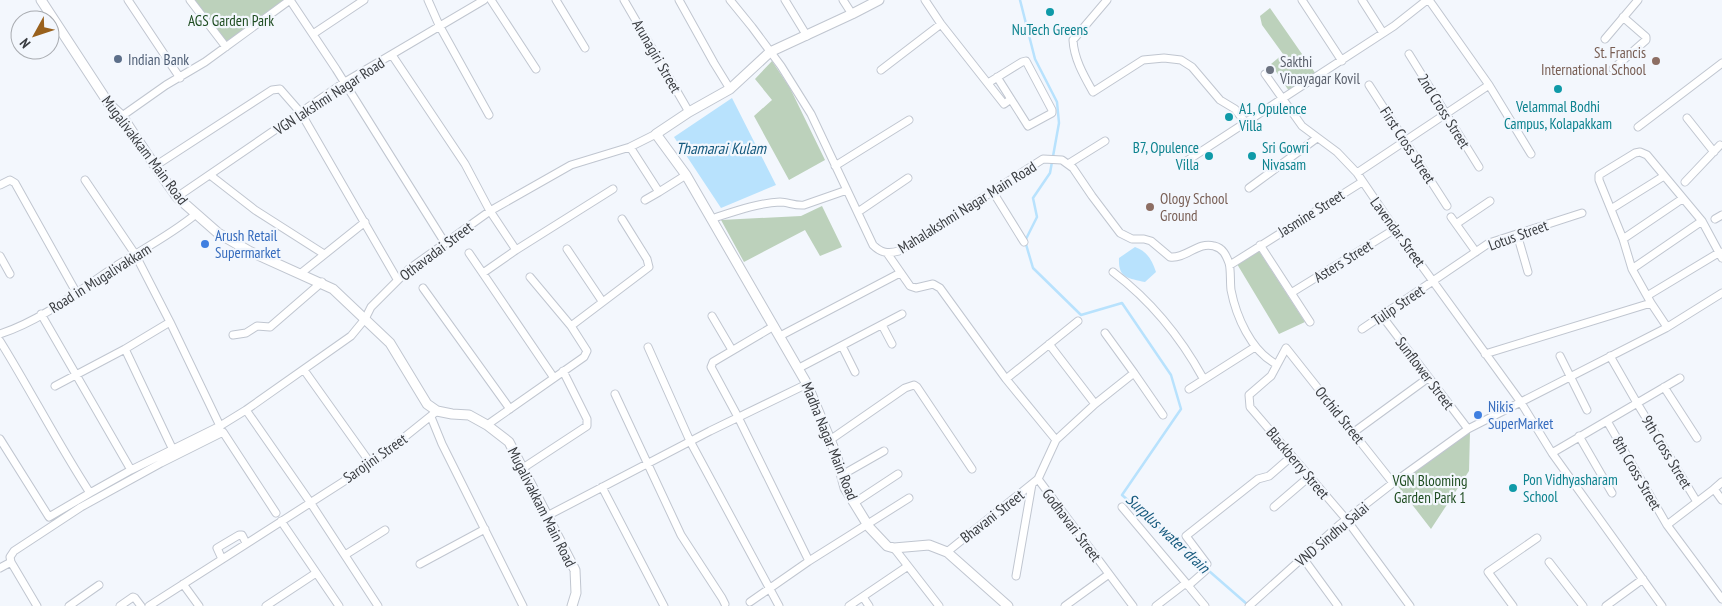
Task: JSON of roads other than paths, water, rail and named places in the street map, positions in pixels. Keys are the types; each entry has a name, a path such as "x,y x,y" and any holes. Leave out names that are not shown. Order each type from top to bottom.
{"street":[{"path":"128,0 180,78"},
{"path":"190,0 226,47"},
{"path":"122,116 226,47 290,0 345,82 446,242"},
{"path":"313,34 364,0"},
{"path":"428,0 439,25 490,115"},
{"name":"VGN lakshmi Nagar Road","path":"177,197 345,82 484,0"},
{"path":"491,0 536,69"},
{"path":"556,0 585,48"},
{"name":"Arunagiri Street","path":"624,0 689,112"},
{"path":"679,0 730,89"},
{"path":"730,0 770,52"},
{"path":"785,0 807,36"},
{"path":"843,0 852,14"},
{"path":"656,134 689,112 730,89 770,52 879,0"},
{"path":"926,0 941,24 1004,104 1011,99"},
{"path":"1107,0 1073,40 1073,48 1093,92 1143,60 1164,58 1181,60 1192,67 1220,100 1235,109 1242,124"},
{"path":"1302,0 1342,61"},
{"path":"1362,0 1383,33"},
{"path":"1185,162 1342,61 1428,0 1489,86 1531,154"},
{"path":"1604,39 1638,0"},
{"name":"Mugalivakkam Main Road","path":"43,1 109,104 122,116 177,197 218,233 249,251 333,288 390,343 434,414 469,415 487,425 509,442 575,570 576,593 572,606"},
{"path":"1613,69 1646,40 1646,37 1623,17"},
{"path":"881,70 941,24"},
{"name":"Mahalakshmi Nagar Main Road","path":"770,52 811,114 873,245 880,251 887,253 899,251 1043,159 1056,158 1073,168 1120,233 1132,239 1151,241 1170,257 1180,256 1201,246 1213,246 1222,250 1230,265"},
{"name":"2nd Cross Street","path":"1409,54 1479,167"},
{"path":"392,56 465,164 490,211 516,250"},
{"path":"988,84 997,77 1026,61 1052,111 1029,126 997,77"},
{"path":"1638,126 1722,63"},
{"name":"Lavendar Street","path":"1265,74 1302,126 1337,152 1357,173 1394,229 1520,401 1552,453 1662,606"},
{"name":"First Cross Street","path":"1369,85 1447,206"},
{"path":"1357,173 1489,86"},
{"path":"155,166 276,88 284,92 301,112 366,222 397,279"},
{"path":"1687,118 1714,152"},
{"path":"835,166 909,120"},
{"name":"Othavadai Street","path":"0,439 49,517 131,470 220,426 304,370 351,336 365,319 371,307 397,279 490,211 570,165 630,147 656,134"},
{"name":"Madha Nagar Main Road","path":"656,134 686,175 808,384 830,440 845,488 868,524 887,546 894,548"},
{"path":"1249,188 1317,138"},
{"path":"1068,164 1105,141"},
{"path":"1685,182 1721,145"},
{"path":"630,147 659,192"},
{"path":"1647,296 1721,255 1702,221 1647,155 1635,152 1599,175 1632,269 1651,304 1667,327"},
{"path":"210,175 255,210 324,254"},
{"path":"645,200 686,175"},
{"path":"1611,209 1664,176"},
{"path":"858,212 908,178"},
{"path":"0,185 10,180 15,183 76,292"},
{"path":"85,180 135,254 220,426"},
{"name":"Jasmine Street","path":"1230,265 1362,182"},
{"path":"483,273 613,189"},
{"path":"711,219 770,203 783,202 798,206 804,205 847,190"},
{"path":"993,192 1024,242"},
{"path":"1623,239 1682,198"},
{"path":"1456,224 1490,201"},
{"name":"Lotus Street","path":"1433,282 1491,242 1582,213"},
{"name":"Road in Mugalivakkam","path":"0,334 13,330 41,314 135,254 180,228 196,214"},
{"path":"1715,219 1722,215"},
{"path":"1451,217 1476,252"},
{"path":"571,326 649,267 647,259 622,219"},
{"path":"1632,269 1702,221"},
{"path":"300,274 366,222"},
{"name":"Asters Street","path":"1291,294 1394,229"},
{"path":"1517,234 1528,272"},
{"path":"1260,245 1310,322"},
{"path":"567,249 602,301"},
{"path":"469,253 554,378"},
{"path":"887,253 908,284 913,288 933,284 940,288 1006,379 1056,440"},
{"path":"0,256 10,274"},
{"path":"1230,265 1229,276 1238,312 1255,346 1269,361 1276,364"},
{"path":"1113,272 1172,331 1203,378"},
{"path":"780,336 900,273"},
{"path":"487,425 584,357 587,351 571,326 530,277"},
{"path":"233,335 246,333 257,326 270,327 322,282"},
{"name":"Tulip Street","path":"1362,329 1433,282"},
{"path":"423,288 510,409"},
{"name":"VND Sindhu Salai","path":"1250,605 1346,519 1468,429 1667,327 1722,292"},
{"path":"1485,354 1651,304"},
{"path":"41,314 131,470"},
{"path":"799,368 902,314"},
{"path":"712,316 732,350"},
{"name":"Sunflower Street","path":"1382,316 1468,429"},
{"path":"1006,379 1078,321"},
{"path":"55,386 125,349 170,322"},
{"path":"882,325 892,344"},
{"path":"774,326 713,362 711,366 809,561"},
{"path":"1105,333 1163,415"},
{"path":"0,341 90,493"},
{"path":"1049,344 1095,404"},
{"path":"842,346 855,372"},
{"path":"1188,389 1255,346"},
{"path":"648,347 690,441 779,606"},
{"name":"Orchid Street","path":"1276,364 1286,348 1394,483"},
{"path":"125,349 174,450"},
{"path":"1560,356 1587,410"},
{"name":"9th Cross Street","path":"1610,356 1697,502"},
{"name":"Blackberry Street","path":"1276,364 1271,376 1249,395 1250,406 1346,519 1410,606"},
{"path":"304,370 371,464"},
{"path":"522,468 587,426 587,419 563,371"},
{"name":"Godhavari Street","path":"1133,606 1035,482 1056,440 1095,404 1134,373"},
{"path":"1354,432 1428,378"},
{"path":"1552,453 1680,378"},
{"path":"547,516 690,441 808,384"},
{"path":"830,440 905,388 914,386 972,469"},
{"path":"1664,388 1698,438"},
{"path":"615,394 681,535 725,604"},
{"path":"246,410 310,502 378,606"},
{"path":"434,414 485,529 523,606"},
{"name":"Sarojini Street","path":"149,606 371,464 434,414"},
{"name":"8th Cross Street","path":"1607,421 1667,525 1722,599"},
{"path":"37,606 11,562 10,557 14,551 69,515 161,463 223,432 276,513"},
{"path":"1579,436 1612,493"},
{"path":"842,475 884,451"},
{"path":"1156,606 1187,584 1206,567 1186,536 1258,479 1269,476 1292,456"},
{"path":"854,503 898,474"},
{"path":"1274,507 1310,476"},
{"path":"1016,576 1035,482"},
{"name":"Bhavani Street","path":"947,552 1035,482"},
{"path":"1667,525 1722,482"},
{"path":"602,487 664,606"},
{"path":"1714,489 1722,500"},
{"path":"750,602 809,561 909,498"},
{"path":"1122,507 1205,606"},
{"path":"281,521 339,606"},
{"path":"420,564 485,529"},
{"path":"345,555 385,530"},
{"path":"222,559 217,548 239,535 242,535 246,543"},
{"path":"1513,606 1488,572 1537,538"},
{"path":"894,548 929,545 947,552 1008,606"},
{"path":"894,548 939,606"},
{"path":"1303,558 1337,606"},
{"path":"0,568 11,562"},
{"path":"1549,562 1583,606"},
{"path":"849,606 908,566"},
{"path":"266,606 316,573"},
{"path":"1065,606 1109,574"},
{"path":"1606,606 1643,579"},
{"path":"183,584 199,606"},
{"path":"69,606 99,585"},
{"path":"120,606 132,597 136,598 141,606"},
{"path":"863,597 869,606"}],"water":[{"name":"Thamarai Kulam","path":"732,98 776,185 721,208 674,137"},
{"path":"1135,247 1148,256 1156,272 1145,282 1129,278 1120,270 1119,258"}],"waterway":[{"name":"Surplus water drain","path":"1020,0 1035,59 1057,102 1059,123 1050,173 1033,198 1037,217 1025,241 1033,268 1081,315 1122,303 1171,375 1181,409 1122,495 1248,605"}],"place":[{"name":"NuTech Greens","path":"1050,12"},
{"name":"Indian Bank","path":"118,59"},
{"name":"St. Francis International School","path":"1656,61"},
{"name":"Sakthi Vinayagar Kovil","path":"1270,70"},
{"name":"Velammal Bodhi Campus, Kolapakkam","path":"1558,89"},
{"name":"A1, Opulence Villa","path":"1229,117"},
{"name":"B7, Opulence Villa","path":"1209,156"},
{"name":"Sri Gowri Nivasam","path":"1252,156"},
{"name":"Ology School Ground","path":"1150,207"},
{"name":"Arush Retail Supermarket","path":"205,244"},
{"name":"Nikis SuperMarket","path":"1478,415"},
{"name":"Pon Vidhyasharam School","path":"1513,488"}],"park label":[{"name":"AGS Garden Park","path":"231,20"},
{"name":"VGN Blooming Garden Park 1","path":"1430,488"}]}
